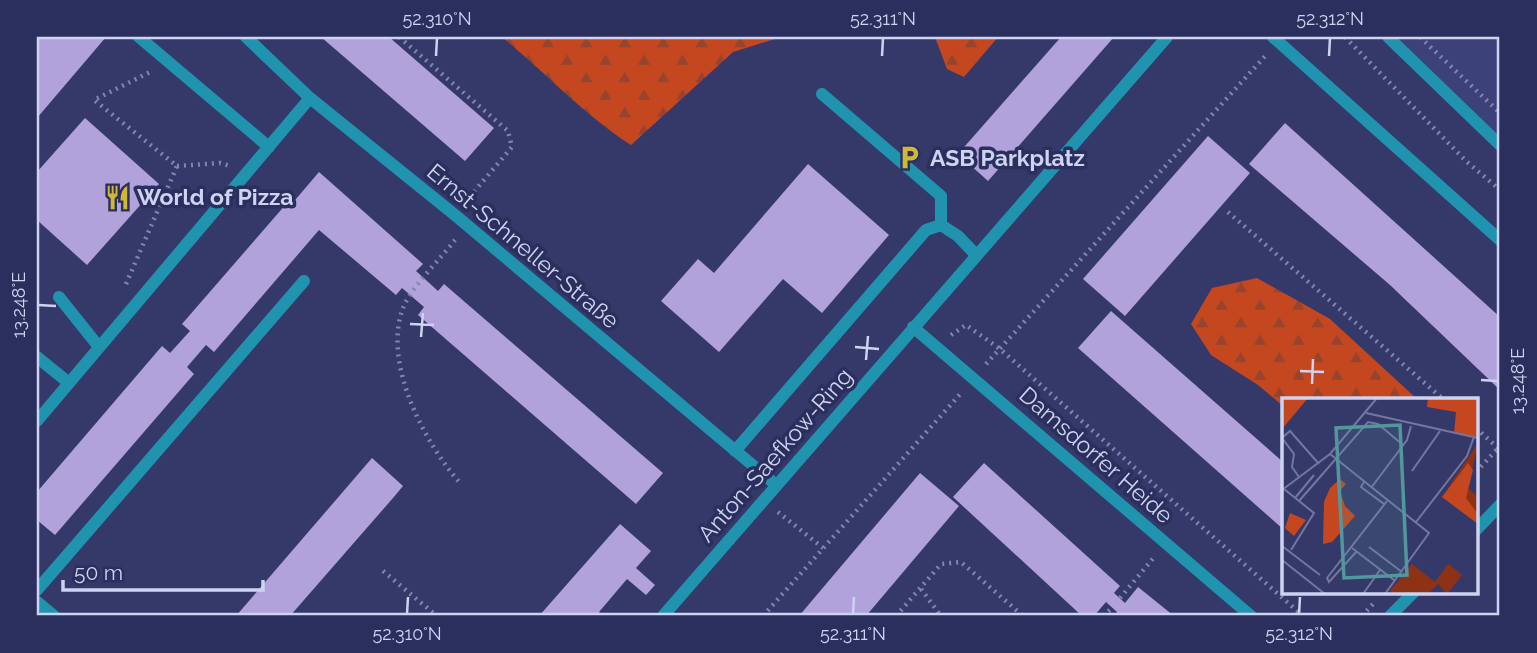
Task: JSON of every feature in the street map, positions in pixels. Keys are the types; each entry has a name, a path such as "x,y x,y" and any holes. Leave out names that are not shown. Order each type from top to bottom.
{"street":[{"path":"139,37 269,147"},
{"name":"Ernst-Schneller-Straße","path":"246,37 310,99 455,215 775,484"},
{"name":"Anton-Saefkow-Ring","path":"663,616 764,501 775,484 1167,37"},
{"path":"1388,37 1500,145"},
{"path":"1276,39 1500,240"},
{"path":"821,94 941,196 941,225"},
{"path":"37,421 310,99"},
{"path":"941,225 958,236 976,255"},
{"path":"735,451 912,243 926,230 941,225"},
{"path":"37,590 304,281"},
{"path":"59,297 99,348"},
{"name":"Damsdorfer Heide","path":"913,327 1251,616"},
{"path":"37,356 69,383"},
{"path":"1478,528 1500,505"},
{"path":"1390,616 1412,594"},
{"path":"37,602 54,616"}],"path":[{"path":"399,37 508,131 512,146 455,215"},
{"path":"1345,37 1466,161 1500,190"},
{"path":"1420,37 1500,113"},
{"path":"763,616 1276,39"},
{"path":"169,63 94,100 177,166 220,163 248,172"},
{"path":"125,286 177,166"},
{"path":"1228,212 1442,398"},
{"path":"461,484 441,461 405,386 398,360 397,335 403,306 466,226"},
{"path":"936,346 966,325 1000,349 1303,616"},
{"path":"1478,430 1499,447 1478,470"},
{"path":"764,501 823,548"},
{"path":"1119,598 1166,543"},
{"path":"897,616 942,564 961,562 1023,616"},
{"path":"383,570 437,616"},
{"path":"920,589 941,616"},
{"path":"1103,616 1112,608"}],"shaded area":[{"path":"1388,37 1500,37 1500,145"}],"green space":[{"path":"502,37 781,37 733,52 631,145 581,107"},
{"path":"935,37 998,37 964,77 947,69"},
{"path":"1257,278 1330,319 1416,398 1282,398 1282,405 1258,385 1211,355 1191,324 1212,288"}],"building":[{"path":"37,37 106,37 37,118"},
{"path":"321,37 389,37 494,128 465,161"},
{"path":"1061,37 1114,37 988,181 958,154"},
{"path":"85,118 159,184 87,265 37,220 37,172"},
{"path":"1285,123 1500,317 1500,390 1390,285 1249,164"},
{"path":"1208,136 1250,173 1125,316 1083,279"},
{"path":"808,164 889,235 822,313 783,279 719,352 661,301 698,259 714,273"},
{"path":"319,172 423,264 416,271 438,291 444,284 663,473 636,504 418,315 424,307 402,288 396,295 319,230 214,352 206,345 187,367 194,374 55,535 37,520 37,492 162,346 170,353 190,331 182,324 287,203 290,206"},
{"path":"1111,311 1282,461 1282,528 1078,348"},
{"path":"372,458 403,486 393,498 290,616 236,616"},
{"path":"984,463 1120,586 1114,593 1125,603 1138,587 1174,616 1114,616 1117,612 1106,602 1094,616 1082,616 953,497"},
{"path":"920,473 959,506 866,616 799,616"},
{"path":"620,524 651,551 636,568 655,585 646,595 627,579 599,612 603,616 539,616"}],"place":[{"name":"ASB Parkplatz","path":"910,158"},
{"name":"World of Pizza","path":"117,197"}]}
